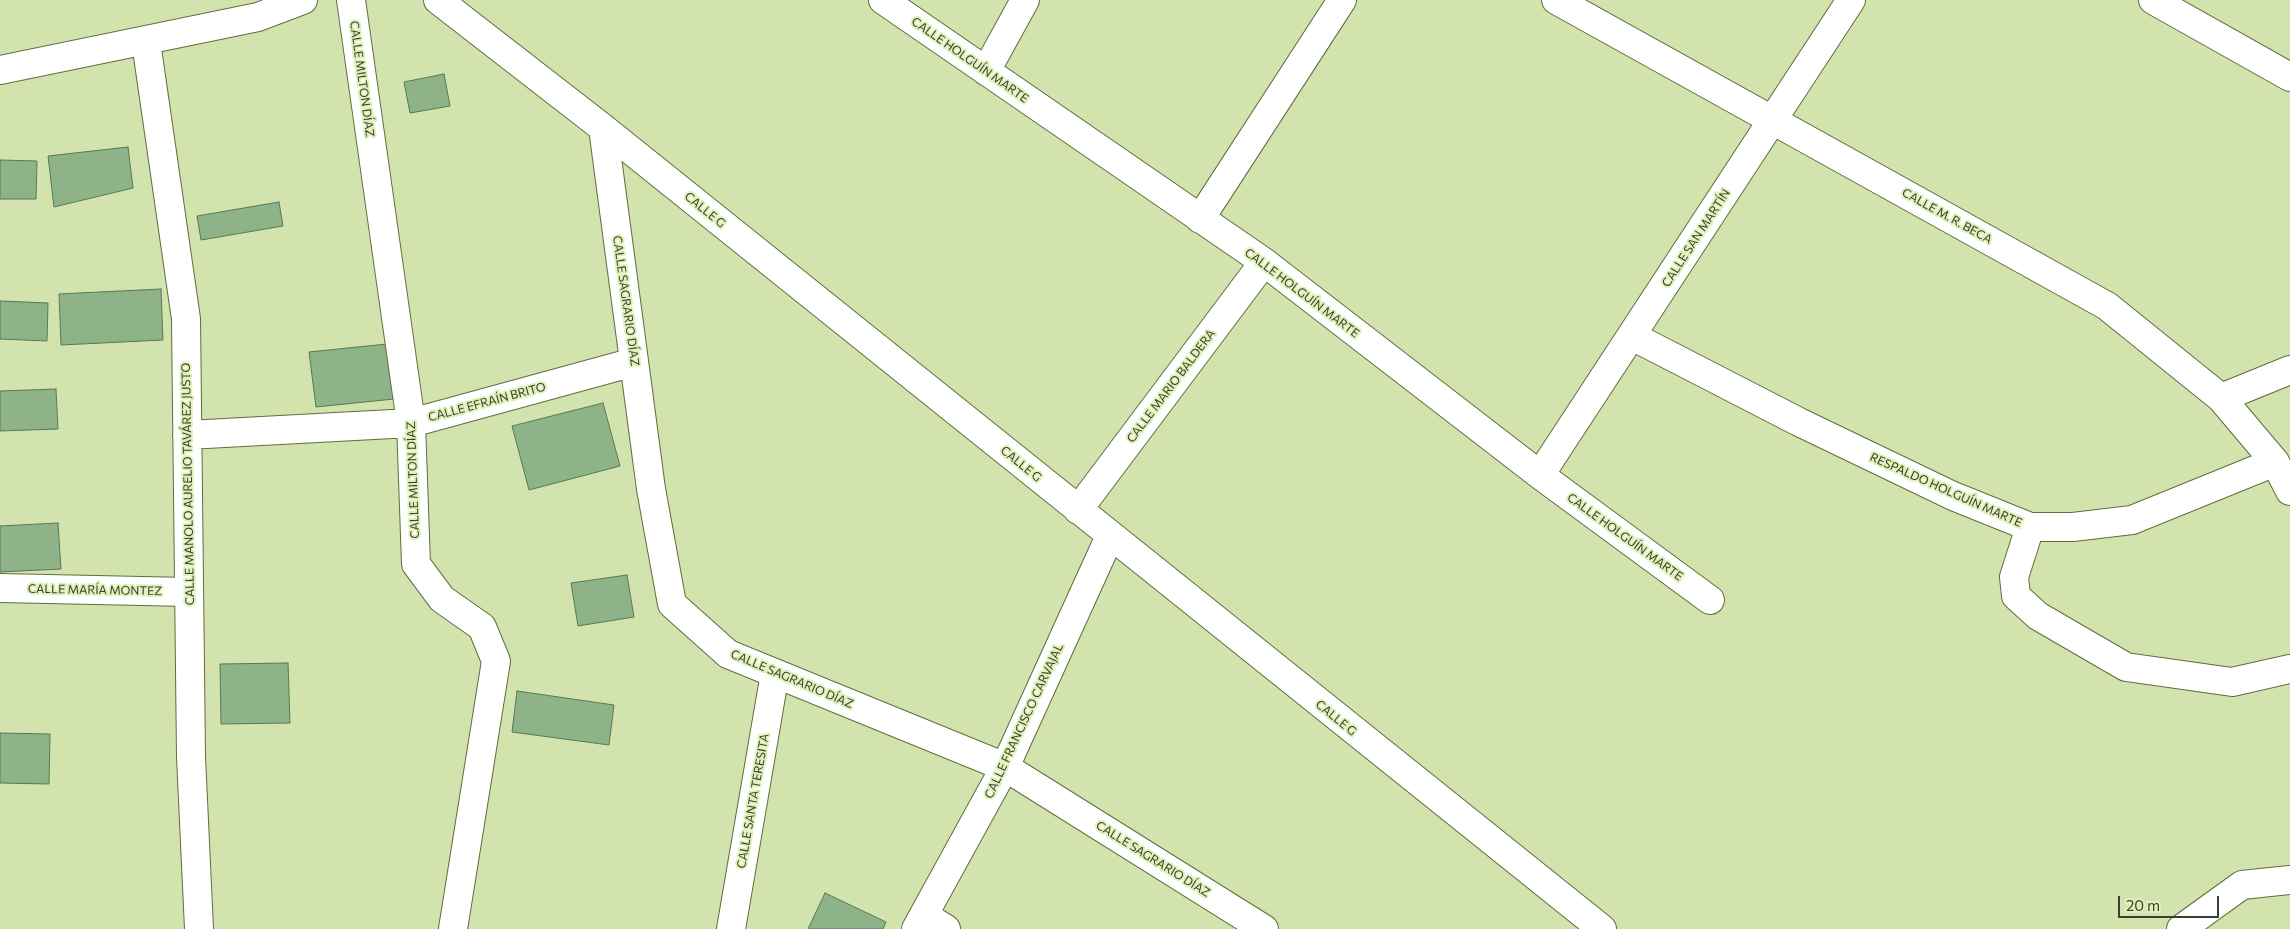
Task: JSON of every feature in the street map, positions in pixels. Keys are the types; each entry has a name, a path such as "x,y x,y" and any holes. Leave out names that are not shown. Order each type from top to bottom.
{"street":[{"path":"0,70 146,42 258,17 303,0"},
{"name":"CALLE MILTON DÍAZ","path":"351,0 411,423 416,564 442,599 482,627 496,661 452,929"},
{"name":"CALLE G","path":"438,0 603,128 1602,929"},
{"name":"CALLE HOLGUÍN MARTE","path":"883,0 1264,262 1540,475 1710,600"},
{"path":"986,71 1025,0"},
{"path":"1200,218 1342,0"},
{"name":"CALLE M. R. BECA","path":"1556,0 1774,119 2107,306 2221,398 2275,462 2290,491"},
{"name":"CALLE SAN MARTÍN","path":"1540,475 1850,0"},
{"path":"2154,0 2290,78"},
{"name":"CALLE MANOLO AURELIO TAVÁREZ JUSTO","path":"146,42 186,319 191,757 199,929"},
{"name":"CALLE SAGRARIO DÍAZ","path":"603,128 651,489 672,604 728,654 1005,766 1264,929"},
{"name":"CALLE MARIO BALDERA","path":"1078,510 1264,262"},
{"name":"RESPALDO HOLGUÍN MARTE","path":"1632,336 1816,430 1952,496 2030,527 2073,527 2132,520 2275,462"},
{"name":"CALLE EFRAÍN BRITO","path":"187,435 411,423 634,362"},
{"path":"2221,398 2290,370"},
{"path":"2030,527 2014,577 2016,596 2038,616 2126,667 2232,682 2290,669"},
{"name":"CALLE FRANCISCO CARVAJAL","path":"929,924 1005,766 1110,536"},
{"name":"CALLE MARÍA MONTEZ","path":"0,588 189,592"},
{"name":"CALLE SANTA TERESITA","path":"731,929 775,673"},
{"path":"2181,929 2242,886 2290,880"}],"building":[{"path":"444,74 450,106 410,113 404,82"},
{"path":"128,147 133,188 54,207 48,156"},
{"path":"0,160 37,161 36,199 0,199"},
{"path":"279,202 283,226 201,240 197,216"},
{"path":"161,289 163,340 61,345 59,294"},
{"path":"0,301 48,303 47,341 0,339"},
{"path":"387,344 394,399 316,407 309,352"},
{"path":"56,389 58,429 0,431 0,391"},
{"path":"603,403 620,466 529,490 512,426"},
{"path":"58,523 61,569 0,572 0,526"},
{"path":"627,575 634,617 578,626 571,583"},
{"path":"288,663 290,723 221,724 220,664"},
{"path":"517,691 614,705 609,745 512,732"},
{"path":"0,733 50,734 49,784 0,783"},
{"path":"825,893 886,922 883,929 808,929"}]}
